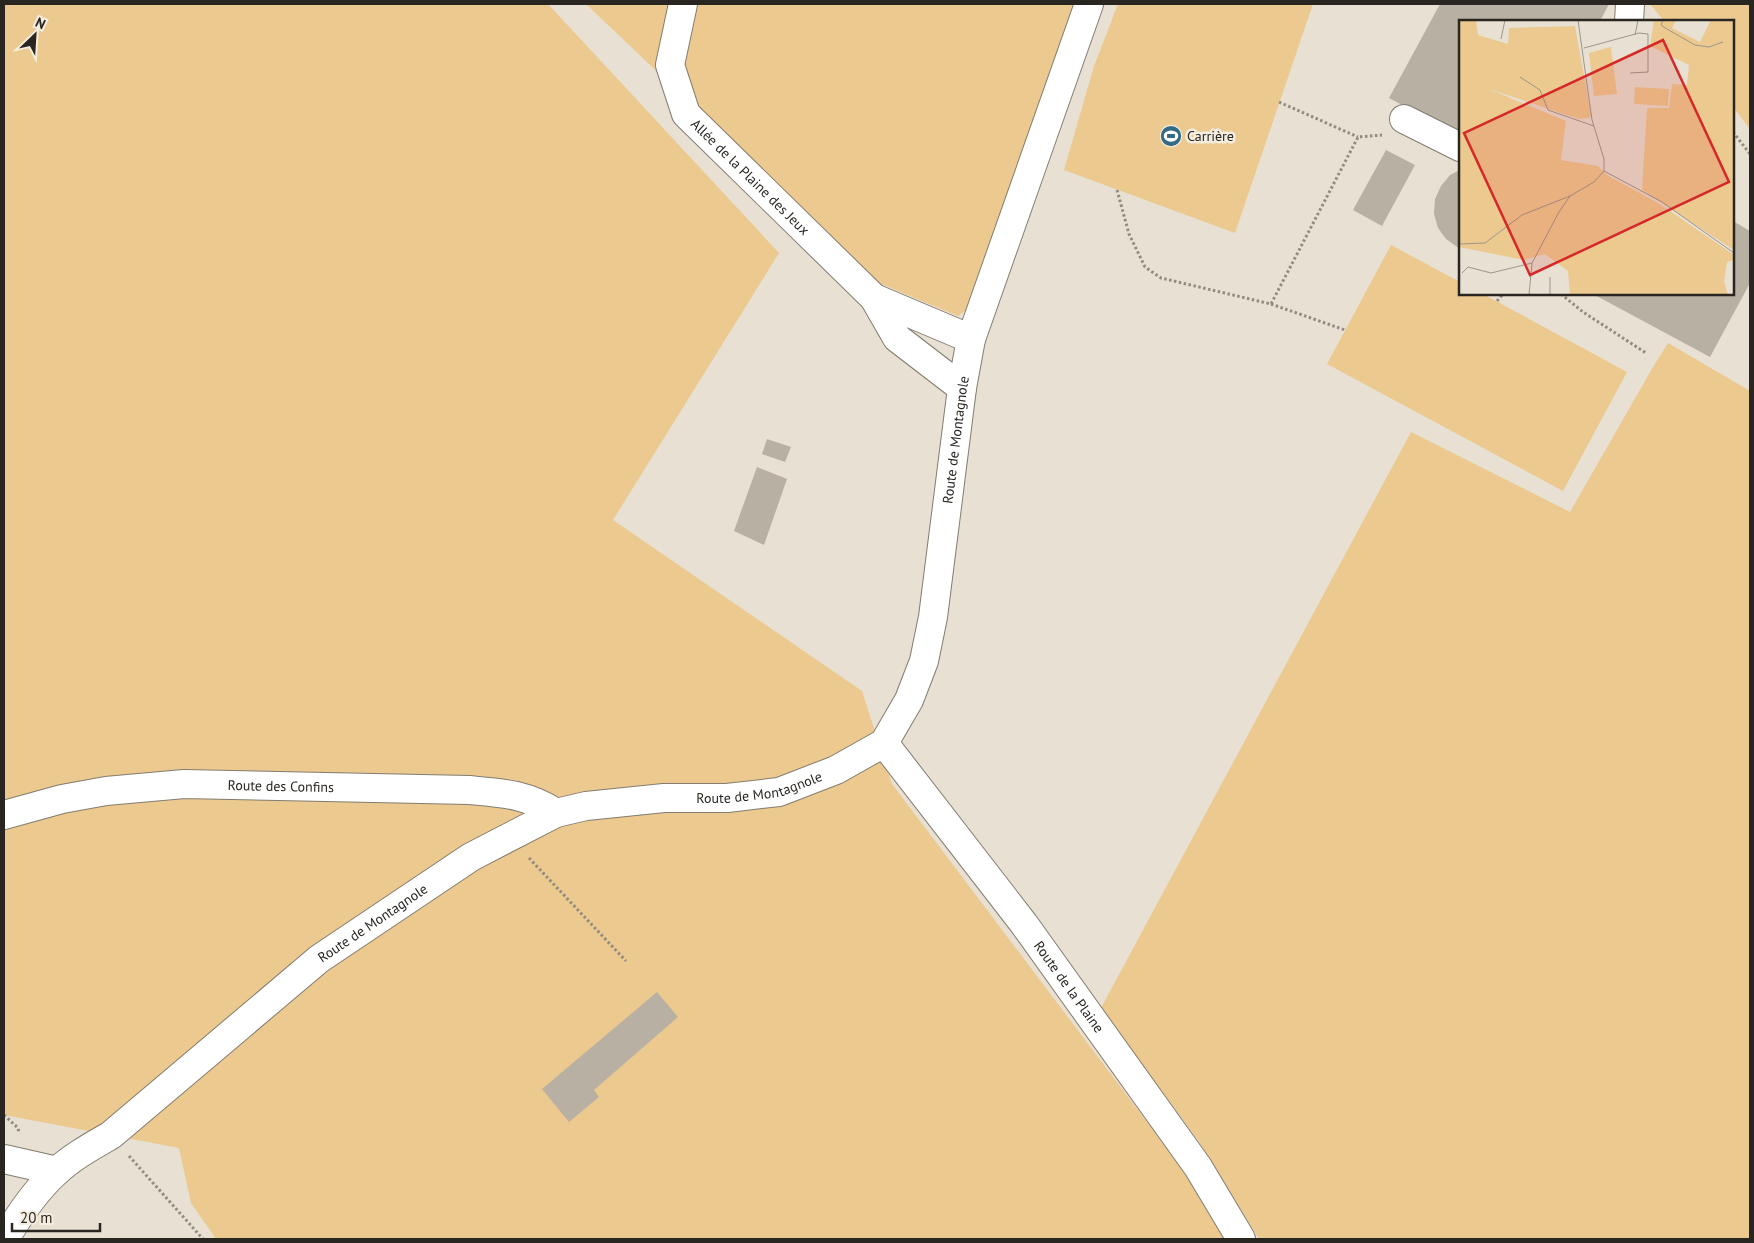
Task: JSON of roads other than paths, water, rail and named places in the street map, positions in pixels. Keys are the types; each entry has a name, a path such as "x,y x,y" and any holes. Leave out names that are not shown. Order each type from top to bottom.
{"street":[{"name":"Allée de la Plaine des Jeux","path":"683,4 670,65 686,114 874,298"},
{"name":"Route de Montagnole","path":"5,1239 33,1196 57,1171 76,1156 110,1135 319,959 471,857 556,813 586,806 664,798 728,798 779,792 836,770 884,742 909,700 924,661 933,618 962,388 971,339 1089,4"},
{"path":"1629,20 1630,4"},
{"path":"1404,119 1459,146"},
{"path":"874,298 971,339"},
{"path":"874,298 898,338 962,388"},
{"name":"Route de la Plaine","path":"884,742 1024,924 1198,1167 1241,1239"},
{"name":"Route des Confins","path":"4,815 62,799 106,791 184,784 501,792 540,803 556,813"},
{"path":"4,1159 57,1171"}],"place":[{"name":"Carrière","path":"1171,136"}]}
